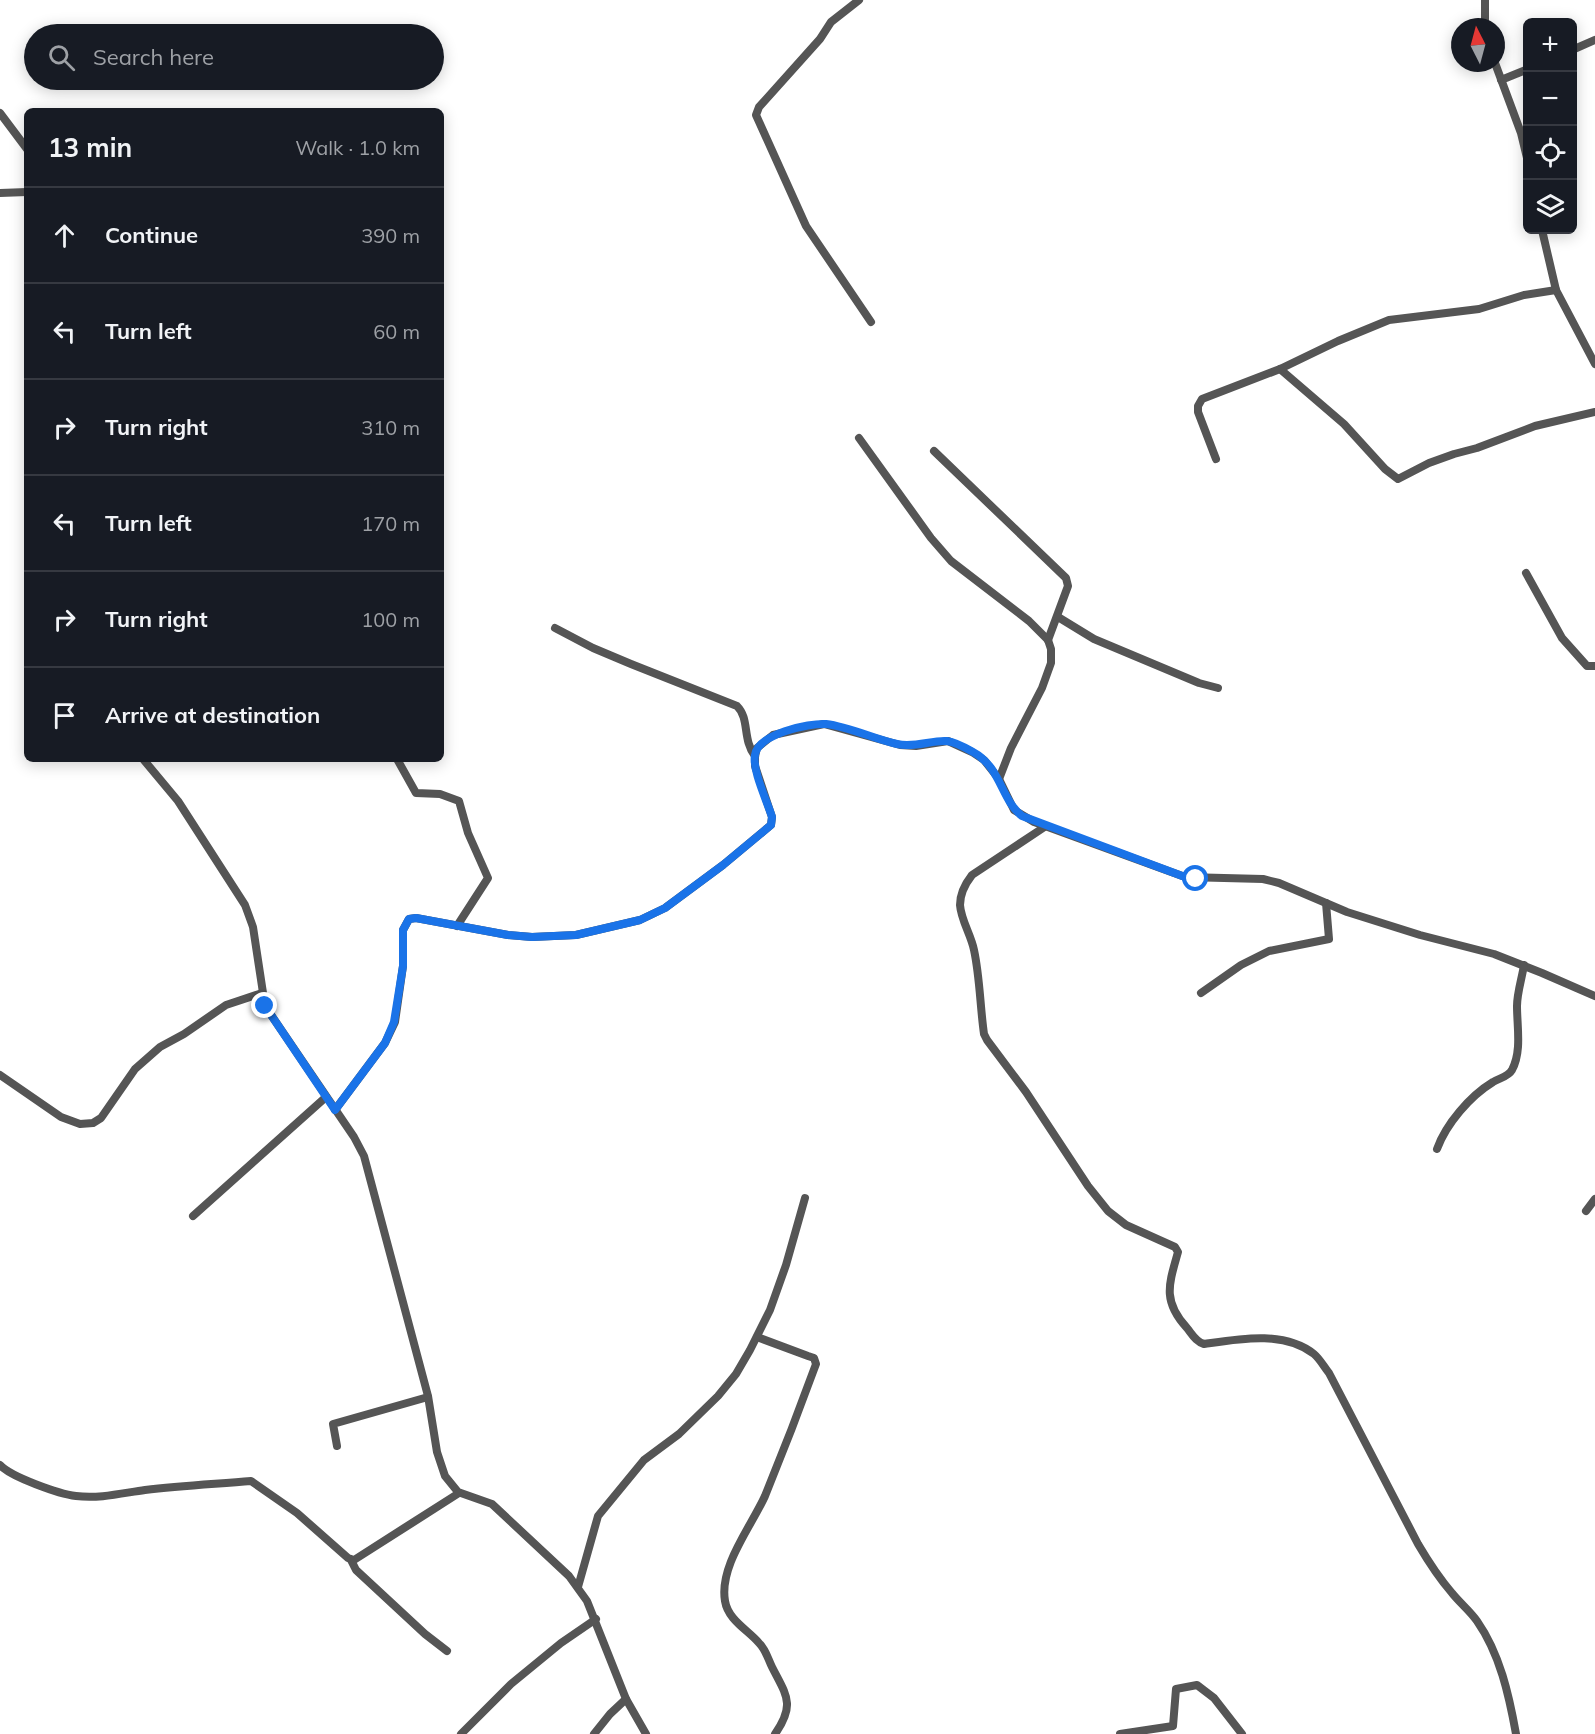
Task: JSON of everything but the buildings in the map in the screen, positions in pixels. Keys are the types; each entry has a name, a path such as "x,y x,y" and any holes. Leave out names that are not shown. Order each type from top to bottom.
{"street":[{"path":"859,0 831,22 820,39 759,107 756,115 806,226 871,322"},
{"path":"1485,0 1485,18"},
{"path":"1577,48 1595,40"},
{"path":"1501,80 1523,71"},
{"path":"1498,72 1523,143"},
{"path":"0,113 24,145"},
{"path":"0,194 24,192"},
{"path":"1543,234 1556,290 1595,364"},
{"path":"1216,459 1198,412 1202,399 1280,369 1389,320 1479,309 1524,295 1556,290"},
{"path":"1280,369 1344,424 1385,469 1398,479 1429,463 1535,426 1595,412"},
{"path":"859,438 918,520 951,561 1029,621 1048,640 1051,649 1051,663 1042,688 1011,748 999,779"},
{"path":"934,451 1066,578 1068,586 1048,640"},
{"path":"1526,573 1562,638 1587,666 1595,666"},
{"path":"1058,617 1094,639 1199,683 1218,688"},
{"path":"555,628 612,656 737,706 743,714 748,747 754,756"},
{"path":"335,1110 385,1043 394,1022 403,966 405,922 416,918 532,937 576,935 640,920 665,908 723,865 771,825 772,817 755,766 754,756 757,748 773,735 824,724 900,745 916,746 948,741 984,760 999,779 1014,810 1034,822 1185,877 1263,879 1279,883 1347,912 1420,935 1494,954 1595,996"},
{"path":"146,762 178,801 245,905 254,927 265,1006 364,1156 428,1397 437,1452 445,1476 459,1493 492,1504 578,1587 596,1620 626,1699 646,1734"},
{"path":"399,762 416,793 440,794 459,801 468,833 488,878 457,926"},
{"path":"1046,826 972,875 965,884 960,897 961,911 973,947 980,982 984,1034 987,1040 1026,1092 1088,1186 1108,1210 1126,1225 1176,1247 1178,1252 1168,1288 1170,1303 1181,1322 1199,1343 1247,1338 1282,1341 1300,1346 1314,1354 1329,1373 1418,1544 1437,1574 1476,1620 1487,1638 1498,1661 1516,1734"},
{"path":"1201,993 1241,965 1269,951 1329,939 1326,903"},
{"path":"1437,1149 1442,1135 1460,1112 1482,1090 1508,1075 1512,1070 1517,1053 1517,1005 1524,965"},
{"path":"0,1075 61,1117 80,1124 93,1123 101,1118 135,1069 160,1047 184,1034 226,1005 262,993"},
{"path":"193,1216 326,1097"},
{"path":"578,1587 598,1516 644,1460 678,1434 718,1396 736,1374 770,1310 786,1265 805,1198"},
{"path":"1586,1211 1595,1199"},
{"path":"757,1337 814,1358 816,1364 763,1500 737,1550 724,1584 726,1607 741,1627 759,1642 786,1693 785,1715 775,1734"},
{"path":"337,1446 333,1424 428,1397"},
{"path":"0,1465 4,1470 35,1484 76,1496 106,1496 251,1481 297,1513 351,1560 356,1570 424,1634 447,1651"},
{"path":"351,1560 459,1493"},
{"path":"461,1734 511,1684 561,1643 596,1620"},
{"path":"1120,1734 1173,1726 1176,1689 1197,1685 1214,1698 1242,1734"},
{"path":"594,1734 626,1699"}],"route":[{"path":"265,1006 335,1110 385,1043 394,1022 403,966 405,922 416,918 508,935 532,937 576,935 640,920 665,908 723,865 771,825 772,817 755,766 754,756 757,748 773,735 824,724 900,745 916,746 948,741 984,760 999,779 1014,810 1022,816 1185,877 1196,879"}]}
